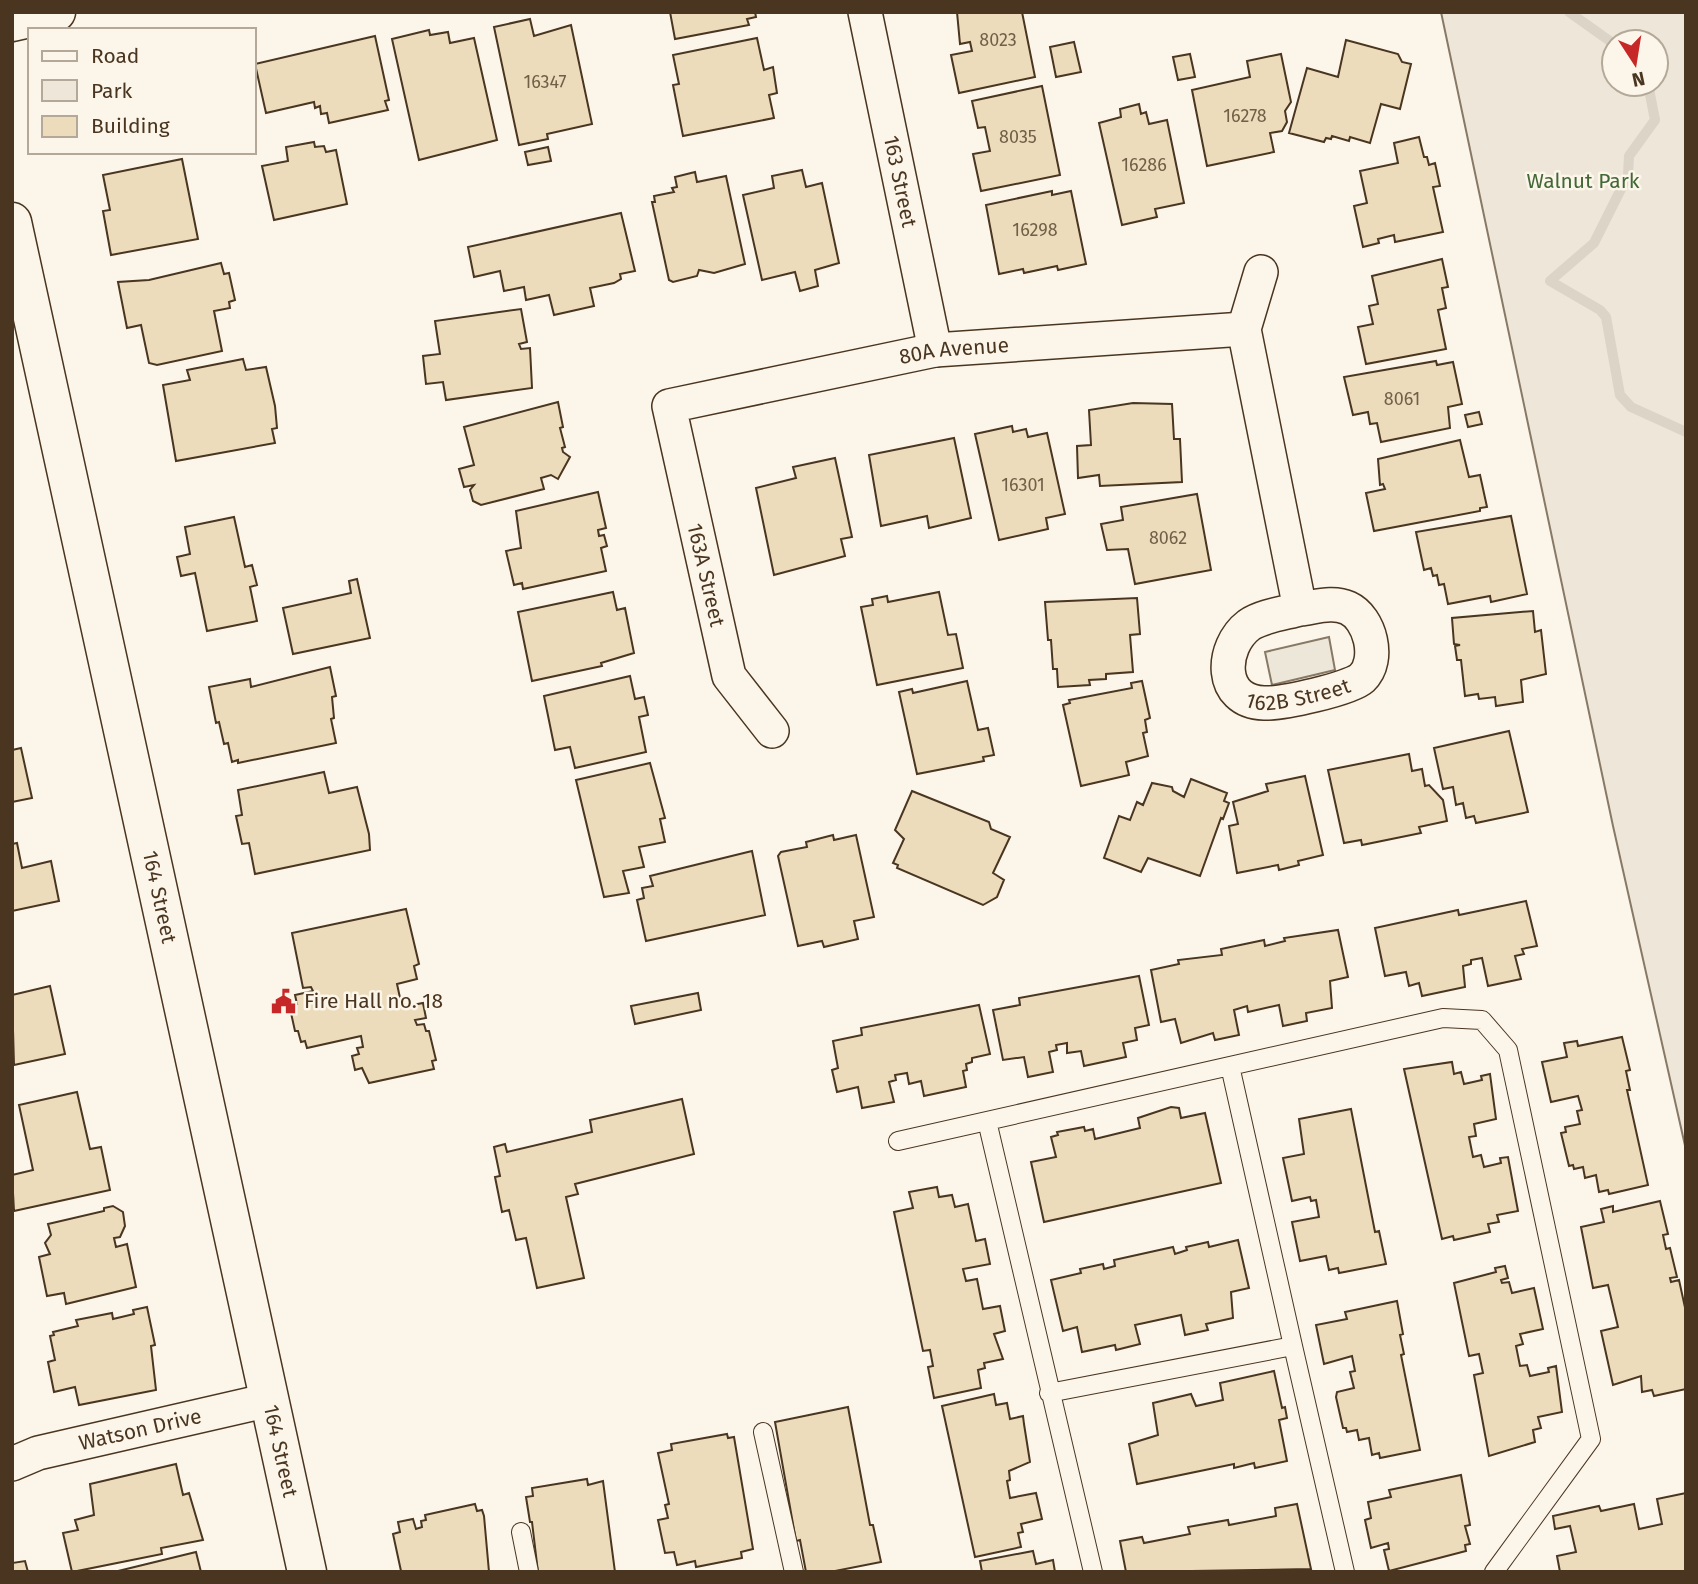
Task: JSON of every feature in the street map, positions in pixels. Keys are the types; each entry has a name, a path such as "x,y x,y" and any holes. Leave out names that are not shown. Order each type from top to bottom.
{"street":[{"path":"12,22 56,12"},
{"name":"163 Street","path":"865,12 935,350"},
{"name":"164 Street","path":"12,222 307,1572"},
{"path":"1261,272 1244,329 1300,609"},
{"name":"80A Avenue","path":"669,406 935,350 1244,329"},
{"name":"163A Street","path":"669,406 729,676 772,731"},
{"name":"Watson Drive","path":"12,1464 38,1453 269,1400"}],"lane":[{"path":"898,1141 1443,1018 1482,1020 1508,1050 1591,1439 1494,1572"},
{"path":"1230,1066 1345,1572"},
{"path":"988,1121 1049,1393 1093,1572"},
{"path":"1049,1393 1293,1346"},
{"path":"763,1432 794,1572"},
{"path":"521,1532 529,1572"}],"green space":[{"name":"Walnut Park","path":"1441,12 1686,12 1686,1150 1613,826"}],"shaded area":[{"path":"1329,637 1335,670 1272,685 1265,652"}],"building":[{"path":"670,12 755,12 756,17 747,19 749,25 675,39"},
{"path":"957,12 1022,12 1035,77 959,93 951,55 972,51 970,42 960,44"},
{"path":"530,19 534,36 571,25 592,124 547,134 548,139 519,145 494,27"},
{"path":"429,30 430,35 448,32 450,43 474,38 497,140 419,160 392,39"},
{"path":"375,36 389,100 385,101 388,110 329,123 327,113 321,114 320,106 315,108 314,102 266,113 256,64"},
{"path":"757,38 764,70 773,67 777,93 769,95 774,118 683,136 673,85 679,84 673,55"},
{"path":"1346,40 1398,54 1402,62 1411,64 1400,109 1381,104 1370,143 1350,137 1349,141 1332,136 1324,142 1289,133 1307,68 1338,77"},
{"path":"1074,42 1081,72 1056,77 1050,47"},
{"path":"1190,54 1195,77 1178,80 1173,57"},
{"path":"1281,54 1291,102 1285,111 1287,122 1282,131 1270,133 1274,152 1207,166 1192,90 1250,77 1247,61"},
{"path":"1042,86 1060,175 981,191 973,154 990,151 985,127 978,128 972,101"},
{"path":"1139,104 1141,114 1146,112 1149,124 1167,120 1184,203 1155,209 1157,217 1122,225 1099,123 1121,117 1120,109"},
{"path":"1419,137 1424,157 1427,157 1429,165 1435,163 1440,186 1433,187 1443,232 1395,242 1394,235 1363,247 1354,206 1367,203 1360,171 1398,163 1394,143"},
{"path":"314,142 315,147 324,146 326,152 336,150 347,204 274,220 262,166 288,161 286,147"},
{"path":"548,147 551,161 528,165 525,152"},
{"path":"182,159 198,239 111,255 103,211 110,210 103,175"},
{"path":"802,170 806,187 822,183 839,263 815,270 818,286 800,291 795,272 762,280 743,195 774,188 772,176"},
{"path":"695,172 697,182 726,176 745,264 714,273 699,270 697,276 673,282 669,280 652,202 655,202 654,196 674,192 672,188 677,187 675,177"},
{"path":"1052,191 1052,195 1071,191 1086,264 1058,270 1057,266 1024,273 1023,269 999,274 986,205"},
{"path":"621,213 635,271 620,274 621,279 614,283 590,288 594,306 554,315 549,295 526,300 524,287 504,291 500,271 474,277 468,247"},
{"path":"1442,259 1448,287 1442,288 1446,308 1438,310 1446,349 1366,364 1358,327 1373,324 1369,306 1378,304 1372,276"},
{"path":"221,263 224,274 229,273 235,300 229,302 230,308 214,311 222,351 157,365 149,363 141,325 127,328 118,282 149,280"},
{"path":"521,309 527,342 519,344 521,349 530,348 532,388 446,400 443,382 426,384 423,356 440,354 435,321"},
{"path":"243,359 246,370 266,367 275,406 277,428 272,429 275,443 176,461 163,385 190,380 187,370"},
{"path":"1436,361 1437,365 1453,362 1462,404 1448,407 1450,428 1381,442 1377,423 1370,424 1368,412 1353,415 1344,377"},
{"path":"558,402 565,447 562,448 570,457 558,479 551,475 541,478 544,489 481,505 473,501 470,490 474,485 464,487 459,469 474,465 464,427"},
{"path":"1133,403 1172,404 1174,439 1180,439 1182,482 1100,486 1099,475 1078,478 1077,446 1091,445 1089,410"},
{"path":"1479,412 1482,424 1468,427 1465,415"},
{"path":"1012,426 1013,432 1026,429 1028,437 1047,433 1065,514 1046,518 1048,529 999,540 975,434"},
{"path":"954,438 971,518 929,528 927,516 881,526 869,455"},
{"path":"1460,440 1469,477 1480,475 1487,507 1480,508 1480,511 1374,531 1366,493 1385,489 1383,484 1380,485 1378,459"},
{"path":"835,458 852,537 841,539 845,556 774,575 756,488 796,478 793,467"},
{"path":"598,492 606,528 598,530 599,536 604,535 607,546 601,548 606,571 523,589 522,583 514,585 506,551 521,548 516,511"},
{"path":"1197,494 1211,570 1135,584 1128,549 1107,550 1101,524 1123,520 1121,507"},
{"path":"1511,516 1527,594 1491,602 1490,596 1448,604 1444,584 1439,585 1437,575 1433,576 1431,568 1424,570 1416,532"},
{"path":"234,517 245,567 252,565 257,585 250,587 257,621 207,631 195,573 181,576 177,557 190,554 185,527"},
{"path":"357,579 370,638 293,654 283,608 351,593 349,581"},
{"path":"613,592 617,610 625,608 634,653 601,663 602,666 532,681 518,612"},
{"path":"939,592 948,635 956,634 963,668 877,685 861,607 873,605 872,599 887,596 888,602"},
{"path":"1137,598 1140,634 1130,635 1133,672 1106,674 1106,679 1089,680 1090,685 1058,687 1057,669 1053,669 1051,640 1048,640 1045,602"},
{"path":"1533,611 1535,632 1541,630 1546,674 1521,680 1523,702 1496,706 1495,697 1479,699 1478,694 1465,696 1461,660 1457,660 1455,646 1460,645 1454,644 1452,618"},
{"path":"330,667 336,696 332,697 334,718 331,719 336,743 232,762 228,743 224,744 219,722 216,723 209,687 250,679 251,687"},
{"path":"630,676 635,699 644,697 648,715 639,717 646,752 575,768 570,747 555,750 544,696"},
{"path":"967,681 978,730 988,728 994,755 983,757 984,761 917,774 899,692 912,689 913,693"},
{"path":"1142,681 1150,718 1145,720 1147,732 1143,733 1148,756 1126,762 1129,775 1081,786 1063,705 1070,703 1069,700 1132,688 1131,683"},
{"path":"1509,731 1528,812 1476,823 1474,816 1466,818 1463,803 1456,805 1453,787 1443,789 1434,748"},
{"path":"21,748 32,798 12,802 12,750"},
{"path":"1409,754 1412,771 1422,769 1425,786 1429,785 1443,800 1447,821 1419,827 1421,833 1362,845 1361,840 1344,843 1328,770"},
{"path":"650,763 665,818 660,819 665,842 639,847 644,867 623,871 629,893 604,897 576,780"},
{"path":"324,772 329,793 357,787 369,834 370,850 255,874 249,843 242,844 236,816 242,815 238,790"},
{"path":"1305,776 1323,855 1298,861 1299,865 1279,870 1278,865 1237,873 1229,826 1238,824 1233,802 1268,791 1266,784"},
{"path":"1191,779 1227,793 1224,801 1229,803 1200,876 1148,858 1141,872 1104,858 1119,816 1130,820 1137,802 1143,805 1152,783 1172,787 1173,791 1184,797"},
{"path":"912,791 989,822 991,829 1010,837 993,873 1004,880 997,897 983,905 897,868 898,865 893,863 904,839 895,830"},
{"path":"833,835 834,840 856,835 874,917 854,921 858,939 824,947 822,941 798,946 778,856 781,852 807,847 806,842"},
{"path":"17,843 22,868 51,861 59,901 12,911 12,844"},
{"path":"752,851 765,915 646,941 637,900 644,898 642,888 653,886 650,876"},
{"path":"1526,901 1537,946 1522,949 1524,954 1515,956 1521,979 1488,986 1482,958 1471,960 1471,964 1463,966 1465,987 1422,996 1419,983 1409,986 1406,972 1385,976 1375,928 1458,910 1459,915"},
{"path":"406,909 419,964 414,966 417,979 397,984 402,1007 423,1003 426,1018 415,1020 417,1025 424,1024 426,1031 429,1031 436,1060 432,1061 434,1069 369,1083 362,1068 355,1070 352,1056 359,1054 357,1048 363,1047 361,1036 307,1048 305,1041 301,1042 298,1031 295,1031 291,1013 295,1012 293,1005 297,1004 295,995 313,991 311,987 303,988 292,933"},
{"path":"1338,930 1348,977 1330,981 1332,1008 1306,1013 1307,1021 1283,1026 1279,1005 1248,1012 1247,1006 1234,1010 1239,1035 1215,1040 1213,1033 1181,1043 1175,1019 1161,1022 1151,970 1179,964 1178,960 1222,955 1221,949 1264,940 1265,946 1285,941 1284,938"},
{"path":"1139,976 1149,1025 1135,1028 1137,1040 1123,1043 1126,1057 1084,1066 1081,1051 1067,1053 1067,1043 1056,1045 1057,1050 1049,1052 1053,1072 1028,1077 1024,1057 1003,1060 993,1010 1020,1005 1019,998"},
{"path":"50,986 65,1054 14,1065 12,995"},
{"path":"698,993 701,1010 635,1024 631,1006"},
{"path":"979,1005 990,1054 972,1058 972,1062 966,1064 967,1070 963,1071 966,1087 924,1096 921,1081 909,1084 907,1073 895,1075 896,1080 889,1082 894,1102 862,1108 858,1087 837,1092 832,1070 838,1068 833,1041 862,1035 861,1028"},
{"path":"1622,1037 1630,1070 1626,1071 1630,1090 1627,1090 1648,1185 1609,1194 1608,1190 1599,1192 1596,1175 1585,1178 1583,1167 1574,1169 1573,1165 1569,1166 1561,1133 1566,1132 1565,1127 1580,1124 1577,1111 1582,1110 1578,1096 1551,1102 1542,1062 1567,1057 1564,1043 1577,1041 1578,1046"},
{"path":"1452,1062 1454,1074 1461,1072 1464,1084 1482,1080 1481,1076 1490,1074 1496,1119 1474,1124 1476,1136 1469,1137 1473,1157 1481,1155 1484,1167 1501,1163 1500,1158 1508,1157 1518,1211 1497,1215 1499,1222 1488,1224 1490,1232 1454,1240 1453,1236 1442,1239 1404,1069"},
{"path":"77,1092 90,1149 101,1147 110,1190 14,1211 12,1175 33,1170 19,1105"},
{"path":"682,1099 694,1154 575,1184 578,1194 566,1197 584,1278 537,1288 526,1238 516,1240 509,1210 502,1212 495,1177 500,1176 494,1147 505,1144 507,1152 592,1132 590,1120"},
{"path":"1171,1107 1179,1108 1181,1118 1205,1113 1221,1183 1044,1222 1031,1162 1056,1157 1051,1137 1058,1135 1057,1132 1084,1127 1085,1131 1093,1129 1095,1139 1140,1128 1138,1118"},
{"path":"1351,1109 1375,1232 1379,1231 1386,1264 1339,1273 1338,1268 1329,1270 1326,1256 1300,1261 1292,1222 1319,1217 1316,1200 1311,1201 1310,1197 1292,1201 1283,1158 1304,1154 1299,1119"},
{"path":"937,1187 939,1197 952,1195 955,1207 968,1204 976,1241 985,1239 990,1264 963,1269 966,1281 977,1279 983,1309 1000,1306 1005,1331 994,1334 1003,1359 984,1363 985,1368 978,1370 981,1388 934,1398 928,1367 933,1366 930,1350 923,1351 894,1212 913,1208 909,1192"},
{"path":"1660,1201 1668,1234 1663,1235 1666,1249 1670,1248 1677,1277 1670,1278 1671,1282 1679,1280 1686,1312 1686,1389 1654,1396 1652,1390 1642,1392 1641,1376 1613,1385 1601,1331 1618,1327 1608,1285 1593,1288 1581,1227 1604,1222 1601,1209 1613,1206 1613,1212"},
{"path":"113,1206 123,1212 125,1226 120,1237 114,1238 116,1247 127,1244 136,1287 66,1304 64,1293 47,1296 39,1257 50,1254 45,1243 51,1235 48,1224 104,1211 104,1208"},
{"path":"1238,1240 1249,1288 1231,1292 1233,1318 1206,1324 1208,1330 1185,1335 1181,1315 1135,1325 1140,1344 1116,1350 1115,1345 1082,1352 1077,1327 1063,1331 1051,1280 1081,1273 1080,1269 1103,1264 1104,1269 1115,1266 1114,1260 1173,1247 1175,1254 1187,1250 1186,1247 1208,1242 1209,1247"},
{"path":"1505,1266 1508,1278 1501,1280 1502,1283 1509,1282 1512,1293 1534,1288 1543,1329 1520,1334 1523,1344 1516,1346 1520,1366 1527,1365 1530,1376 1549,1372 1548,1368 1556,1366 1562,1412 1538,1417 1541,1428 1533,1430 1535,1442 1489,1456 1474,1375 1483,1373 1479,1354 1469,1356 1454,1283 1496,1272 1495,1268"},
{"path":"1397,1301 1403,1334 1400,1335 1404,1354 1401,1355 1420,1450 1380,1458 1379,1453 1372,1455 1369,1438 1359,1440 1357,1430 1347,1432 1346,1428 1343,1428 1336,1397 1337,1392 1354,1388 1350,1372 1355,1371 1352,1356 1324,1364 1316,1325 1347,1319 1345,1312"},
{"path":"147,1307 155,1345 151,1346 156,1390 79,1405 75,1387 54,1392 48,1362 55,1360 50,1336 54,1335 53,1332 78,1326 76,1320 112,1313 113,1319 134,1314 133,1310"},
{"path":"1274,1371 1282,1408 1285,1407 1287,1418 1279,1420 1287,1461 1255,1468 1254,1463 1234,1468 1234,1464 1137,1484 1129,1444 1158,1435 1153,1403 1191,1394 1196,1406 1223,1400 1220,1383"},
{"path":"994,1394 996,1405 1007,1403 1010,1419 1023,1416 1030,1462 1009,1471 1010,1480 1007,1481 1010,1498 1036,1493 1042,1519 1021,1524 1023,1532 1018,1533 1021,1547 975,1557 942,1406"},
{"path":"848,1407 870,1525 873,1525 881,1562 830,1572 806,1572 800,1540 796,1541 775,1422"},
{"path":"727,1434 728,1438 734,1437 753,1549 741,1552 742,1558 696,1567 695,1561 677,1565 674,1552 665,1553 658,1520 668,1518 665,1505 669,1504 658,1453 672,1450 671,1444"},
{"path":"176,1464 183,1495 189,1493 203,1540 161,1548 162,1554 72,1572 63,1533 78,1530 75,1520 94,1515 90,1484"},
{"path":"1461,1475 1470,1525 1465,1526 1470,1544 1465,1545 1466,1551 1389,1571 1384,1550 1389,1549 1388,1543 1371,1548 1365,1520 1371,1518 1368,1502 1391,1497 1389,1490"},
{"path":"587,1479 588,1485 603,1481 615,1572 538,1572 526,1497 533,1496 532,1488"},
{"path":"1686,1493 1686,1572 1560,1572 1557,1556 1576,1552 1570,1526 1555,1529 1553,1516 1599,1506 1601,1511 1634,1504 1639,1529 1662,1524 1657,1499"},
{"path":"475,1504 477,1511 482,1510 484,1516 489,1572 401,1571 393,1534 400,1532 398,1522 413,1519 416,1529 422,1527 421,1521 426,1520 425,1515"},
{"path":"1297,1504 1311,1569 1126,1572 1120,1541 1142,1537 1144,1543 1190,1534 1188,1527 1228,1520 1229,1525 1276,1516 1275,1508"},
{"path":"1033,1551 1036,1564 1053,1560 1055,1572 982,1572 980,1561"},
{"path":"196,1552 201,1572 114,1572"},
{"path":"25,1561 28,1572 12,1572 12,1563"}],"waterway":[{"path":"1569,12 1600,34"},
{"path":"1651,98 1655,120 1629,156 1628,175 1594,243 1550,281 1600,310 1606,317 1620,395 1631,407 1686,432"}],"place":[{"name":"Fire Hall no. 18","path":"284,1001"}]}
